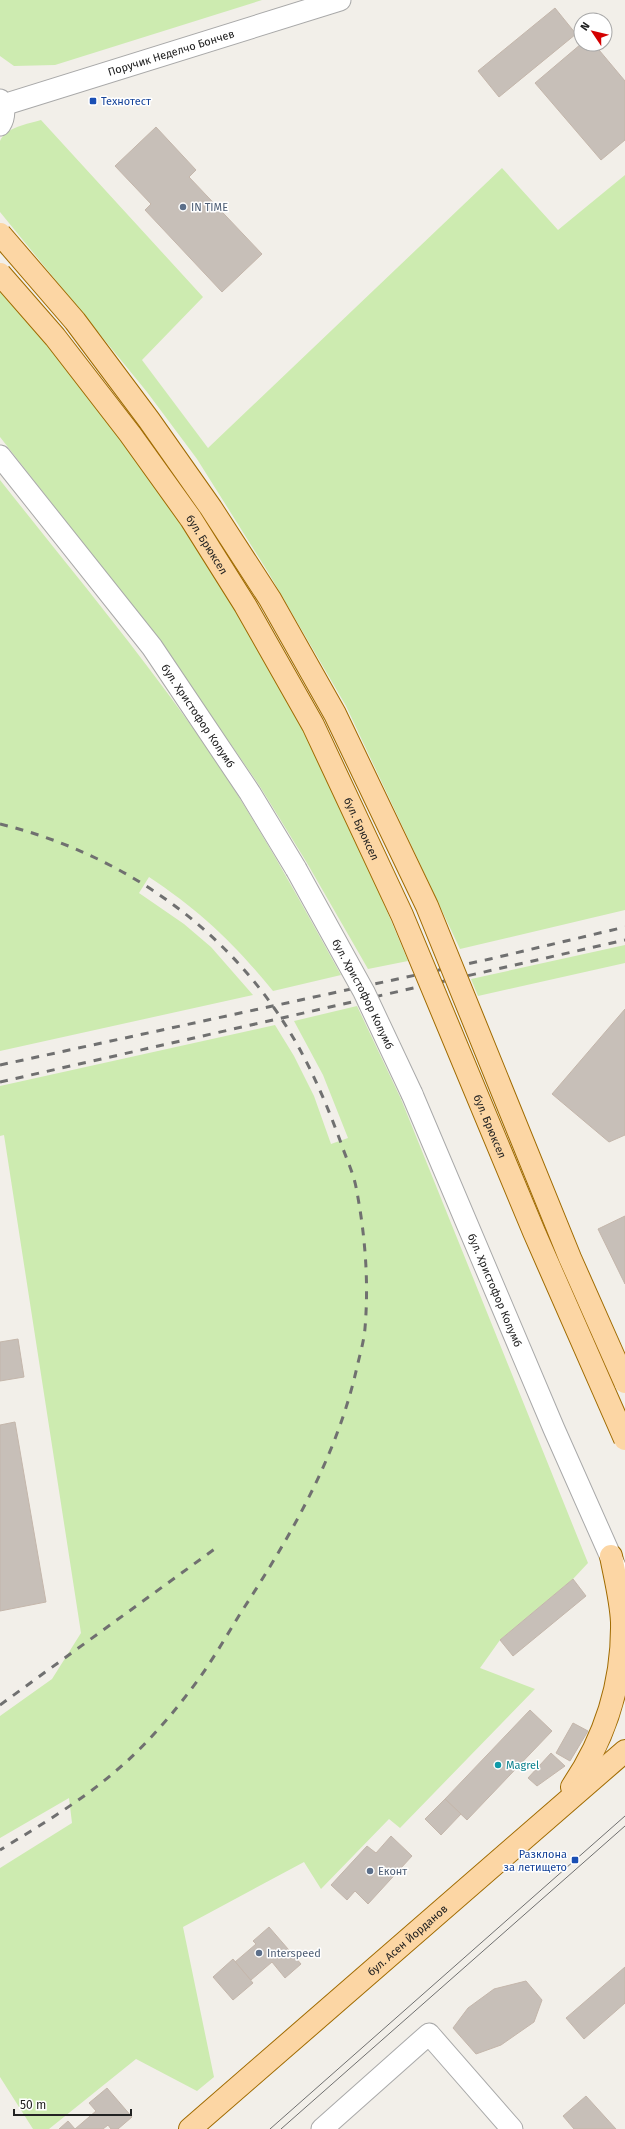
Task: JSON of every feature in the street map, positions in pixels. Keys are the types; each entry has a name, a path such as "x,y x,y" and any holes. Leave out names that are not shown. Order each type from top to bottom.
{"main road":[{"name":"бул. Брюксел","path":"0,234 75,321 149,420 211,508 270,599 335,714 427,906 570,1258 625,1382"},
{"name":"бул. Брюксел","path":"0,274 60,343 130,434 191,519 245,605 314,725 402,915 534,1232 625,1438"},
{"path":"558,1808 589,1762 604,1726 614,1695 621,1647 622,1621 611,1556"},
{"name":"бул. Асен Йорданов","path":"190,2129 625,1751"}],"street":[{"name":"Поручик Неделчо Бончев","path":"1,110 340,0"},
{"name":"бул. Христофор Колумб","path":"0,456 152,647 250,793 296,869 364,992 412,1094 554,1429 625,1590"},
{"path":"322,2129 429,2034 512,2129"}],"green space":[{"path":"0,0 262,0 55,65 14,66 0,56"},
{"path":"41,120 203,297 142,360 208,448 502,168 558,230 625,175 625,910 460,949 346,706 268,572 197,459 147,392 0,212 0,141 7,132 12,129"},
{"path":"0,289 66,367 147,473 229,599 309,741 376,885 408,961 368,969 307,863 259,785 158,639 0,437"},
{"path":"0,480 144,662 211,754 269,847 341,975 273,991 245,958 216,929 184,902 149,877 139,893 184,924 211,947 253,995 0,1051"},
{"path":"625,945 625,963 478,996 471,979"},
{"path":"357,1006 401,1099 588,1563 573,1579 500,1640 480,1668 535,1689 400,1828 389,1819 321,1889 304,1862 183,1927 214,2077 197,2091 136,2059 49,2129 33,2129 0,2077 0,1868 72,1823 69,1798 0,1838 0,1716 52,1679 81,1633 4,1135 0,1136 0,1086 275,1025 294,1056 314,1096 331,1144 348,1138 323,1075 294,1021"}],"building":[{"path":"555,8 573,30 573,36 499,97 478,71"},
{"path":"573,51 573,52 601,52 625,81 625,140 601,160 535,83"},
{"name":"IN TIME","path":"156,127 196,170 189,177 262,254 222,292 145,210 151,204 115,166"},
{"path":"625,1009 625,1135 609,1142 552,1094"},
{"path":"625,1216 625,1284 598,1229"},
{"path":"18,1339 24,1377 0,1381 0,1342"},
{"path":"15,1422 46,1602 0,1611 0,1425"},
{"path":"573,1579 586,1596 513,1656 500,1640"},
{"name":"Magrel","path":"530,1710 552,1731 467,1820 445,1799"},
{"path":"573,1723 588,1731 570,1761 556,1753"},
{"path":"551,1753 565,1766 537,1786 528,1778"},
{"path":"445,1799 461,1814 441,1835 425,1819"},
{"path":"391,1836 412,1856 368,1904 355,1891 347,1900 331,1885 367,1846 376,1853"},
{"path":"269,1927 301,1964 285,1978 272,1962 251,1980 235,1962 256,1944 253,1941"},
{"path":"233,1959 253,1983 233,2000 213,1977"},
{"path":"625,1967 625,2003 584,2039 566,2018"},
{"path":"526,1981 542,2000 534,2022 501,2045 476,2054 453,2028 468,2008 494,1989"},
{"path":"107,2088 132,2117 118,2129 111,2129 108,2125 103,2129 75,2129 96,2111 89,2103"},
{"path":"586,2096 616,2129 574,2129 563,2116"},
{"path":"68,2121 75,2129 59,2129"}],"tram line":[{"path":"270,2129 625,1816"},
{"path":"281,2129 625,1826"}],"railway":[{"path":"0,824 44,837 87,854 128,875 166,900 202,928 235,960 265,995 299,1047 319,1087 351,1170 356,1187 362,1222 367,1293 363,1343 357,1367 337,1433 324,1464 310,1495 277,1556 209,1664 167,1720 126,1762 81,1798 49,1820 0,1850"},
{"path":"0,1065 490,959 625,927"},
{"path":"0,1082 625,940"},
{"path":"0,1705 216,1548"}],"place":[{"name":"Технотест","path":"93,101"},
{"name":"IN TIME","path":"183,207"},
{"name":"Magrel","path":"498,1765"},
{"name":"Разклона за летището","path":"575,1860"},
{"name":"Еконт","path":"370,1871"},
{"name":"Interspeed","path":"259,1953"}]}
